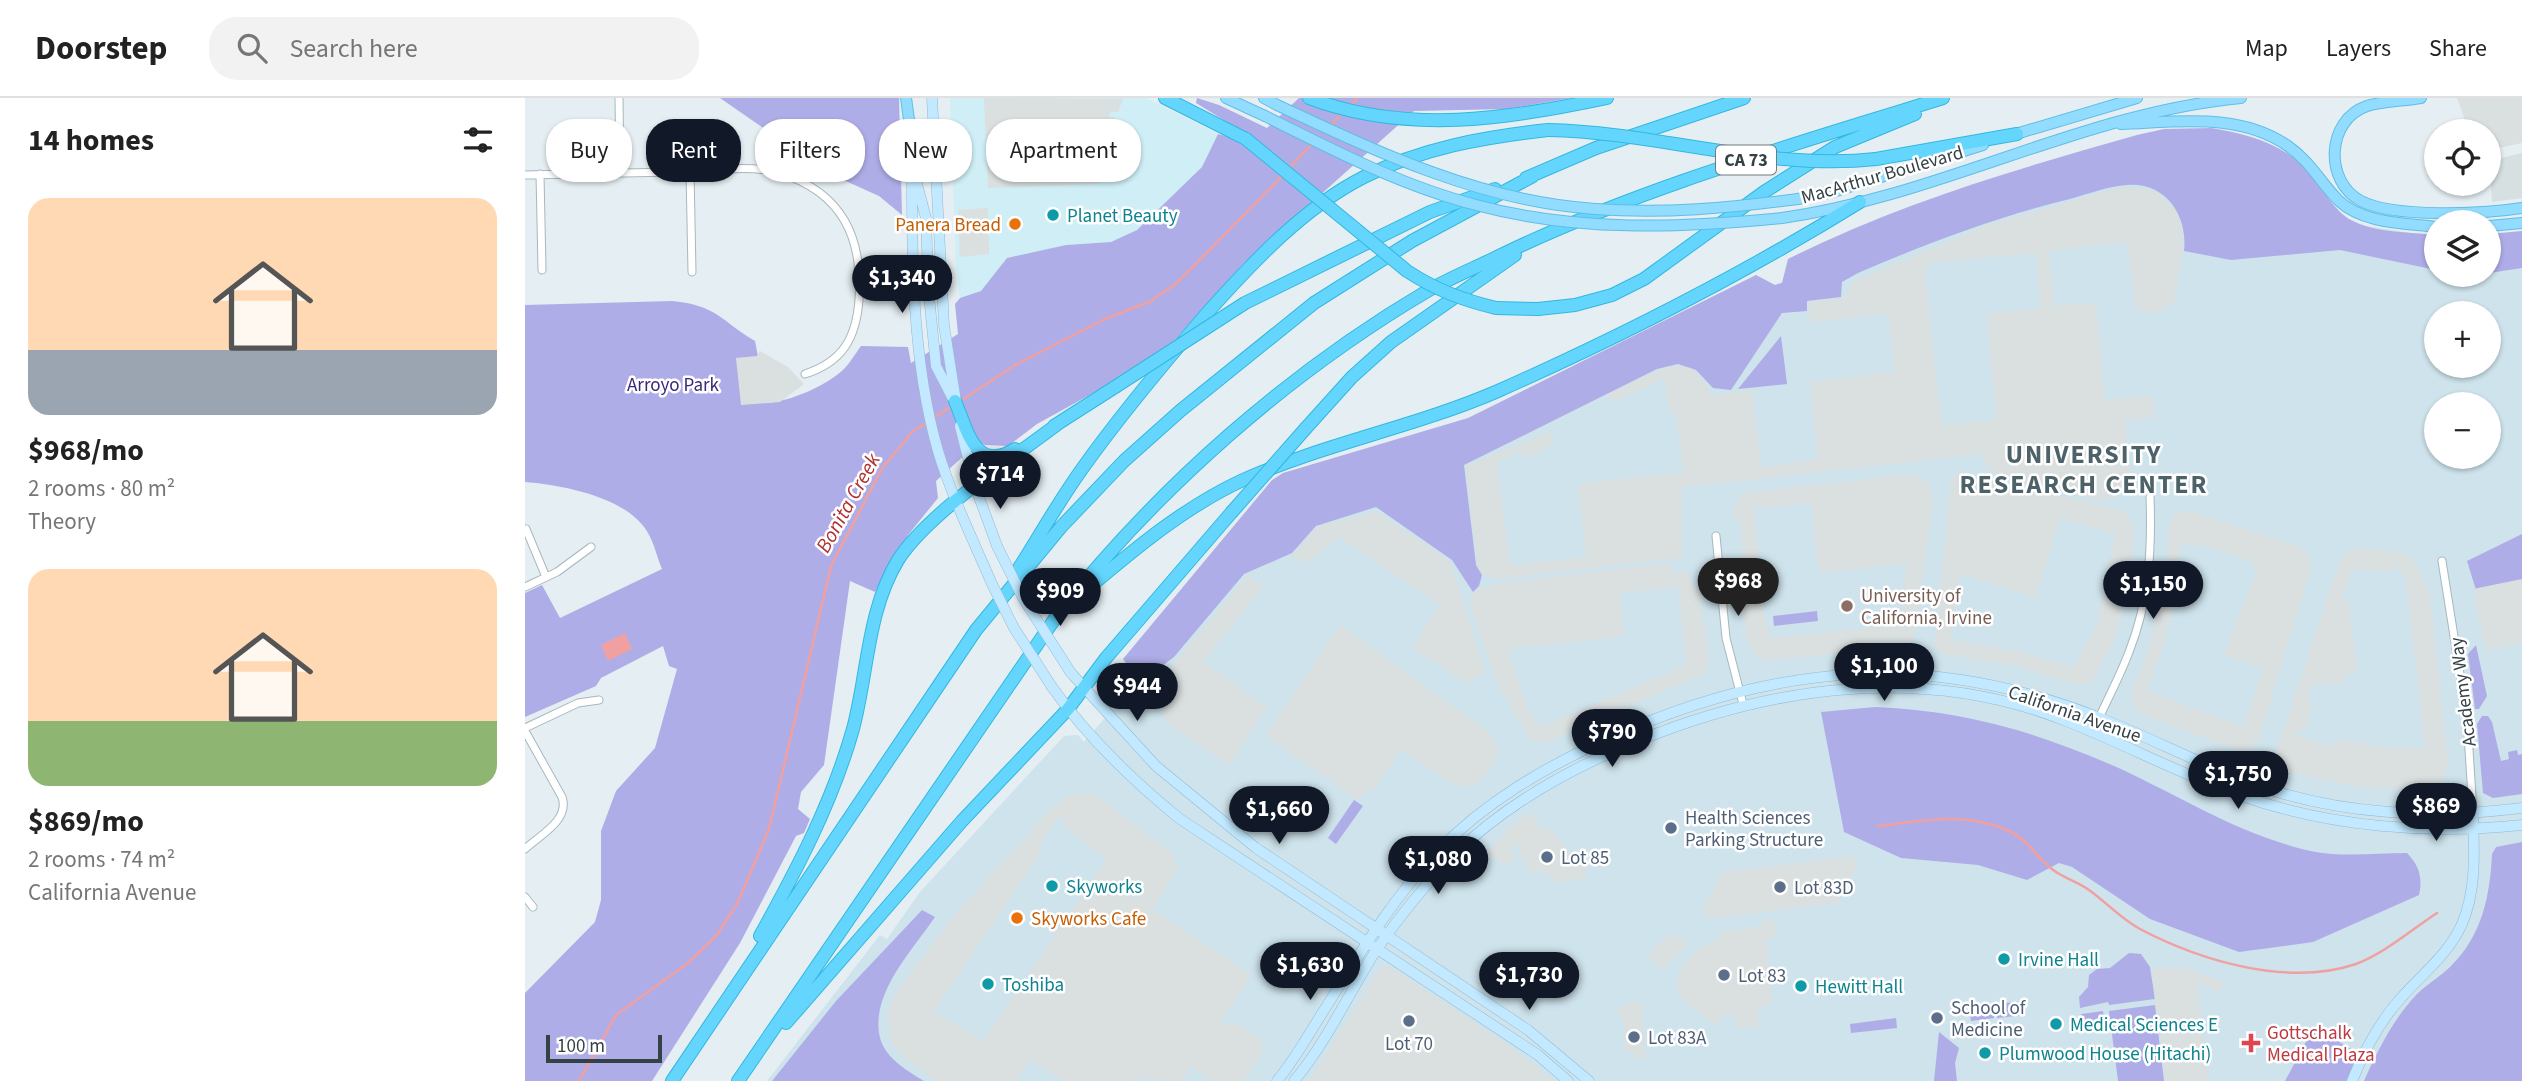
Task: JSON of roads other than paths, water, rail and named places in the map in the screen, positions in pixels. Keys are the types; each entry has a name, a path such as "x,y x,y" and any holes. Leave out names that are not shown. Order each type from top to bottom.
{"highway":[{"path":"1165,98 1246,139 1407,271 1461,300 1496,308 1538,309 1575,305 1612,295 1644,279 1765,192 1835,147 1956,98"},
{"path":"1309,98 1341,110 1387,118 1431,120 1488,118 1607,98"},
{"path":"955,401 974,447 992,457 1010,452 1245,303 1430,212 1533,176 1596,148 1744,98"},
{"name":"CA 73","path":"1551,231 1667,185 1943,98"},
{"path":"672,1081 988,615 1081,470 1153,375 1229,289 1310,212 1363,177 1415,156 1454,144 1548,130 1599,131 1801,163 1875,159 2017,134"},
{"path":"988,615 1061,527 1124,461 1231,369 1314,303 1360,271 1533,176"},
{"path":"1058,614 1143,542 1243,481 1318,452 1396,430 1499,390 1700,293 1792,244 1860,202"},
{"path":"751,1062 962,821 1068,709 1231,513 1352,377 1391,342 1551,231"},
{"path":"739,1081 1058,614 1094,568 1187,473 1284,390 1356,337 1431,289 1551,231"},
{"path":"722,1006 793,876 828,802 854,725 877,609 899,558 921,533 975,486 1059,423"}],"main road":[{"path":"906,98 909,119"},
{"name":"MacArthur Boulevard","path":"1226,98 1342,155 1475,205 1541,218 1665,228 1782,218 1860,202 2101,125 2155,111 2241,98"},
{"name":"MacArthur Boulevard","path":"1264,98 1418,167 1532,200 1594,209 1668,211 1714,210 1833,192 2137,98"},
{"path":"2421,98 2367,106 2341,128 2335,144 2335,160 2347,191 2362,202 2411,210 2455,214 2522,208"},
{"path":"2101,125 2206,120 2259,131 2288,145 2310,165 2340,202 2356,212 2380,220 2424,226"},
{"path":"2501,225 2522,223"}],"street":[{"path":"619,98 619,119"},
{"path":"912,98 912,119"},
{"path":"932,98 944,325 955,401 970,468 997,546 1023,598 1071,673 1156,766 1190,797 1256,848 1386,938 1528,1030 1589,1081"},
{"path":"741,172 779,172 805,184 845,216 857,246 860,283 858,315 848,346 837,359 805,374"},
{"path":"525,174 546,174"},
{"path":"540,174 542,270"},
{"path":"690,182 692,272"},
{"path":"912,182 920,346 938,449 956,503 1014,628 1068,709 1142,789 1180,819 1538,1055 1568,1081"},
{"path":"916,182 926,218 928,276 942,284"},
{"path":"860,283 916,281 942,284"},
{"path":"916,281 929,296 936,366 955,401"},
{"path":"2093,732 2128,655 2144,601 2150,559 2150,497"},
{"path":"526,529 546,577"},
{"path":"1716,536 1725,625 1743,704"},
{"path":"525,587 546,577 591,547"},
{"name":"Academy Way","path":"2353,1081 2378,1029 2400,999 2444,953 2461,925 2473,883 2474,829 2467,718 2442,561"},
{"name":"California Avenue","path":"1277,1081 1375,930 1437,853 1462,828 1530,778 1643,724 1739,691 1840,674 1919,675 2014,690 2099,718 2227,774 2304,799 2383,811 2473,813 2522,808"},
{"name":"California Avenue","path":"1294,1081 1377,949 1454,856 1483,829 1538,791 1620,748 1675,726 1743,704 1826,690 1898,688 1957,693 2005,702 2093,732 2241,795 2287,809 2368,824 2474,829 2522,825"},
{"path":"525,849 560,819 564,808 562,797 525,730 578,703 599,700"},
{"path":"525,897 533,907"}],"waterway":[{"name":"Bonita Creek","path":"1350,106 1357,98"},
{"name":"Bonita Creek","path":"1330,126 1342,113"},
{"name":"Bonita Creek","path":"1289,168 1313,143"},
{"name":"Bonita Creek","path":"959,402 1017,364 1105,319 1149,302 1177,283 1282,176"},
{"name":"Bonita Creek","path":"932,419 953,405"},
{"name":"Bonita Creek","path":"579,1081 616,1015 688,963 716,936 737,904 769,829 831,566 883,467 913,431 927,423"},
{"path":"1878,826 1961,819 2009,831 2056,872 2089,890 2140,929 2190,951 2245,967 2302,973 2356,964 2388,948 2437,913"}],"place":[{"name":"Planet Beauty","path":"1053,215"},
{"name":"Panera Bread","path":"1015,224"},
{"name":"University of California, Irvine","path":"1847,606"},
{"name":"Health Sciences Parking Structure","path":"1671,828"},
{"name":"Lot 85","path":"1547,857"},
{"name":"Skyworks","path":"1052,886"},
{"name":"Lot 83D","path":"1780,887"},
{"name":"Skyworks Cafe","path":"1017,918"},
{"name":"Irvine Hall","path":"2004,959"},
{"name":"Lot 83","path":"1724,975"},
{"name":"Toshiba","path":"988,984"},
{"name":"Hewitt Hall","path":"1801,986"},
{"name":"School of Medicine","path":"1937,1018"},
{"name":"Lot 70","path":"1409,1021"},
{"name":"Medical Sciences E","path":"2056,1024"},
{"name":"Lot 83A","path":"1634,1037"},
{"name":"Gottschalk Medical Plaza","path":"2251,1043"},
{"name":"Plumwood House (Hitachi)","path":"1985,1053"}],"district":[{"name":"UNIVERSITY RESEARCH CENTER","path":"2084,469"}],"park label":[{"name":"Arroyo Park","path":"673,384"}]}
